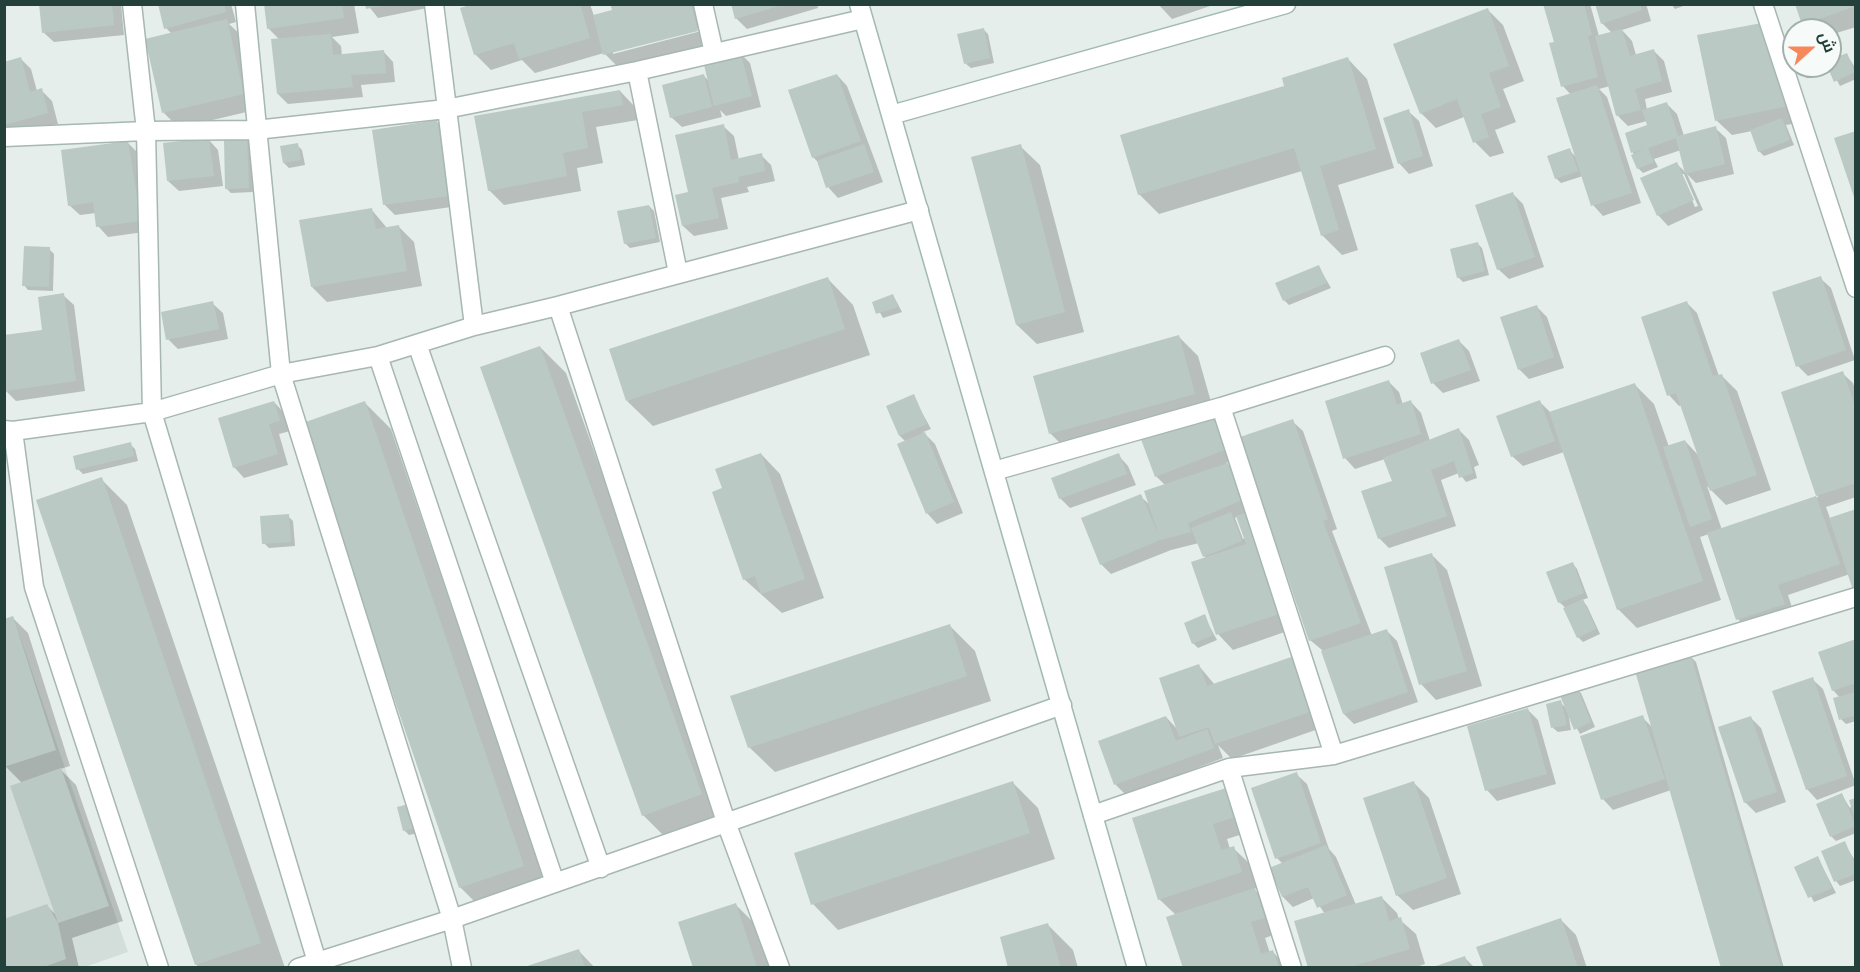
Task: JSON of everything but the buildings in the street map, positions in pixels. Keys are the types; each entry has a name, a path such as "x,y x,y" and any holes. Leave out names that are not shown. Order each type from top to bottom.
{"street":[{"path":"132,4 146,131 152,412 317,962"},
{"path":"245,4 281,374 452,920 462,968"},
{"path":"434,4 474,326"},
{"path":"703,4 714,52"},
{"path":"891,115 1286,4"},
{"path":"1763,4 1856,288"},
{"path":"4,136 256,130 446,109 637,71 861,12 1137,968"},
{"path":"637,71 678,273"},
{"path":"159,968 34,587 9,431 152,412 281,374 378,356 474,326 558,306 919,210"},
{"path":"558,306 727,825 780,968"},
{"path":"417,344 601,868"},
{"path":"378,356 555,883"},
{"path":"994,471 1221,407 1385,356"},
{"path":"1221,407 1334,755"},
{"path":"1093,815 1229,768 1334,755 1856,597"},
{"path":"298,968 452,920 727,825 1062,705"},
{"path":"1229,768 1292,968"}],"shaded area":[{"path":"13,616 128,952 85,967 5,968 4,620"}]}
